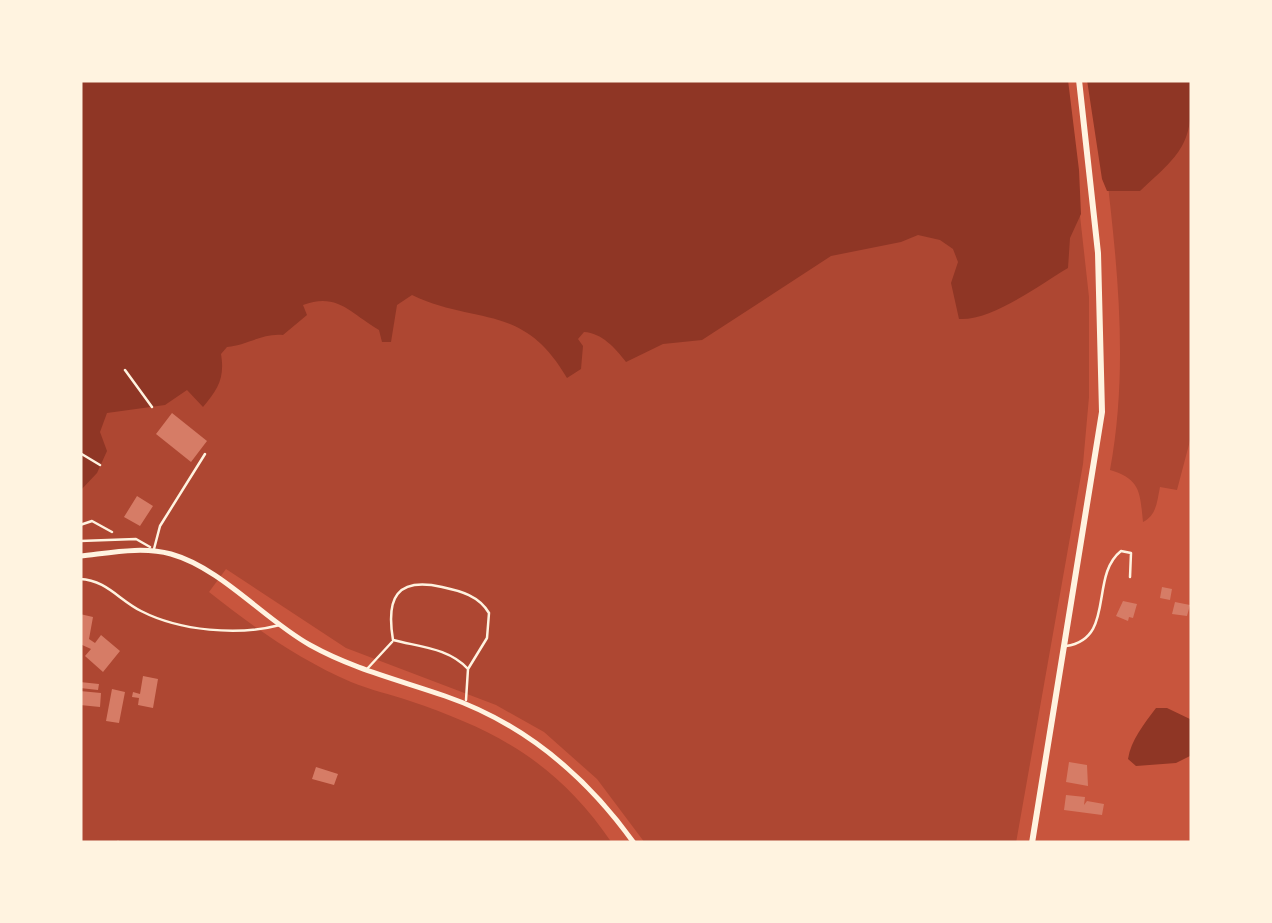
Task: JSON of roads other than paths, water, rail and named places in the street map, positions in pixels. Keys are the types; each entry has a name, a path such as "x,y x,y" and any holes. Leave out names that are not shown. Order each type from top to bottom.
{"street":[{"path":"1032,843 1102,412 1101,310 1080,80"},
{"path":"80,556 154,551 184,559 308,644 366,670 465,704 504,723 550,754 592,791 634,843"}],"lane":[{"path":"80,541 136,539 154,551 160,526 205,454"},
{"path":"1065,646 1082,644 1089,637 1108,566 1122,551 1131,553 1130,577"},
{"path":"80,580 98,582 140,611 174,622 234,631 281,625"},
{"path":"366,670 393,640 390,613 394,598 410,584 471,595 490,613 490,626 479,655 468,669 465,704"},
{"path":"393,640 444,652 468,669"}]}
